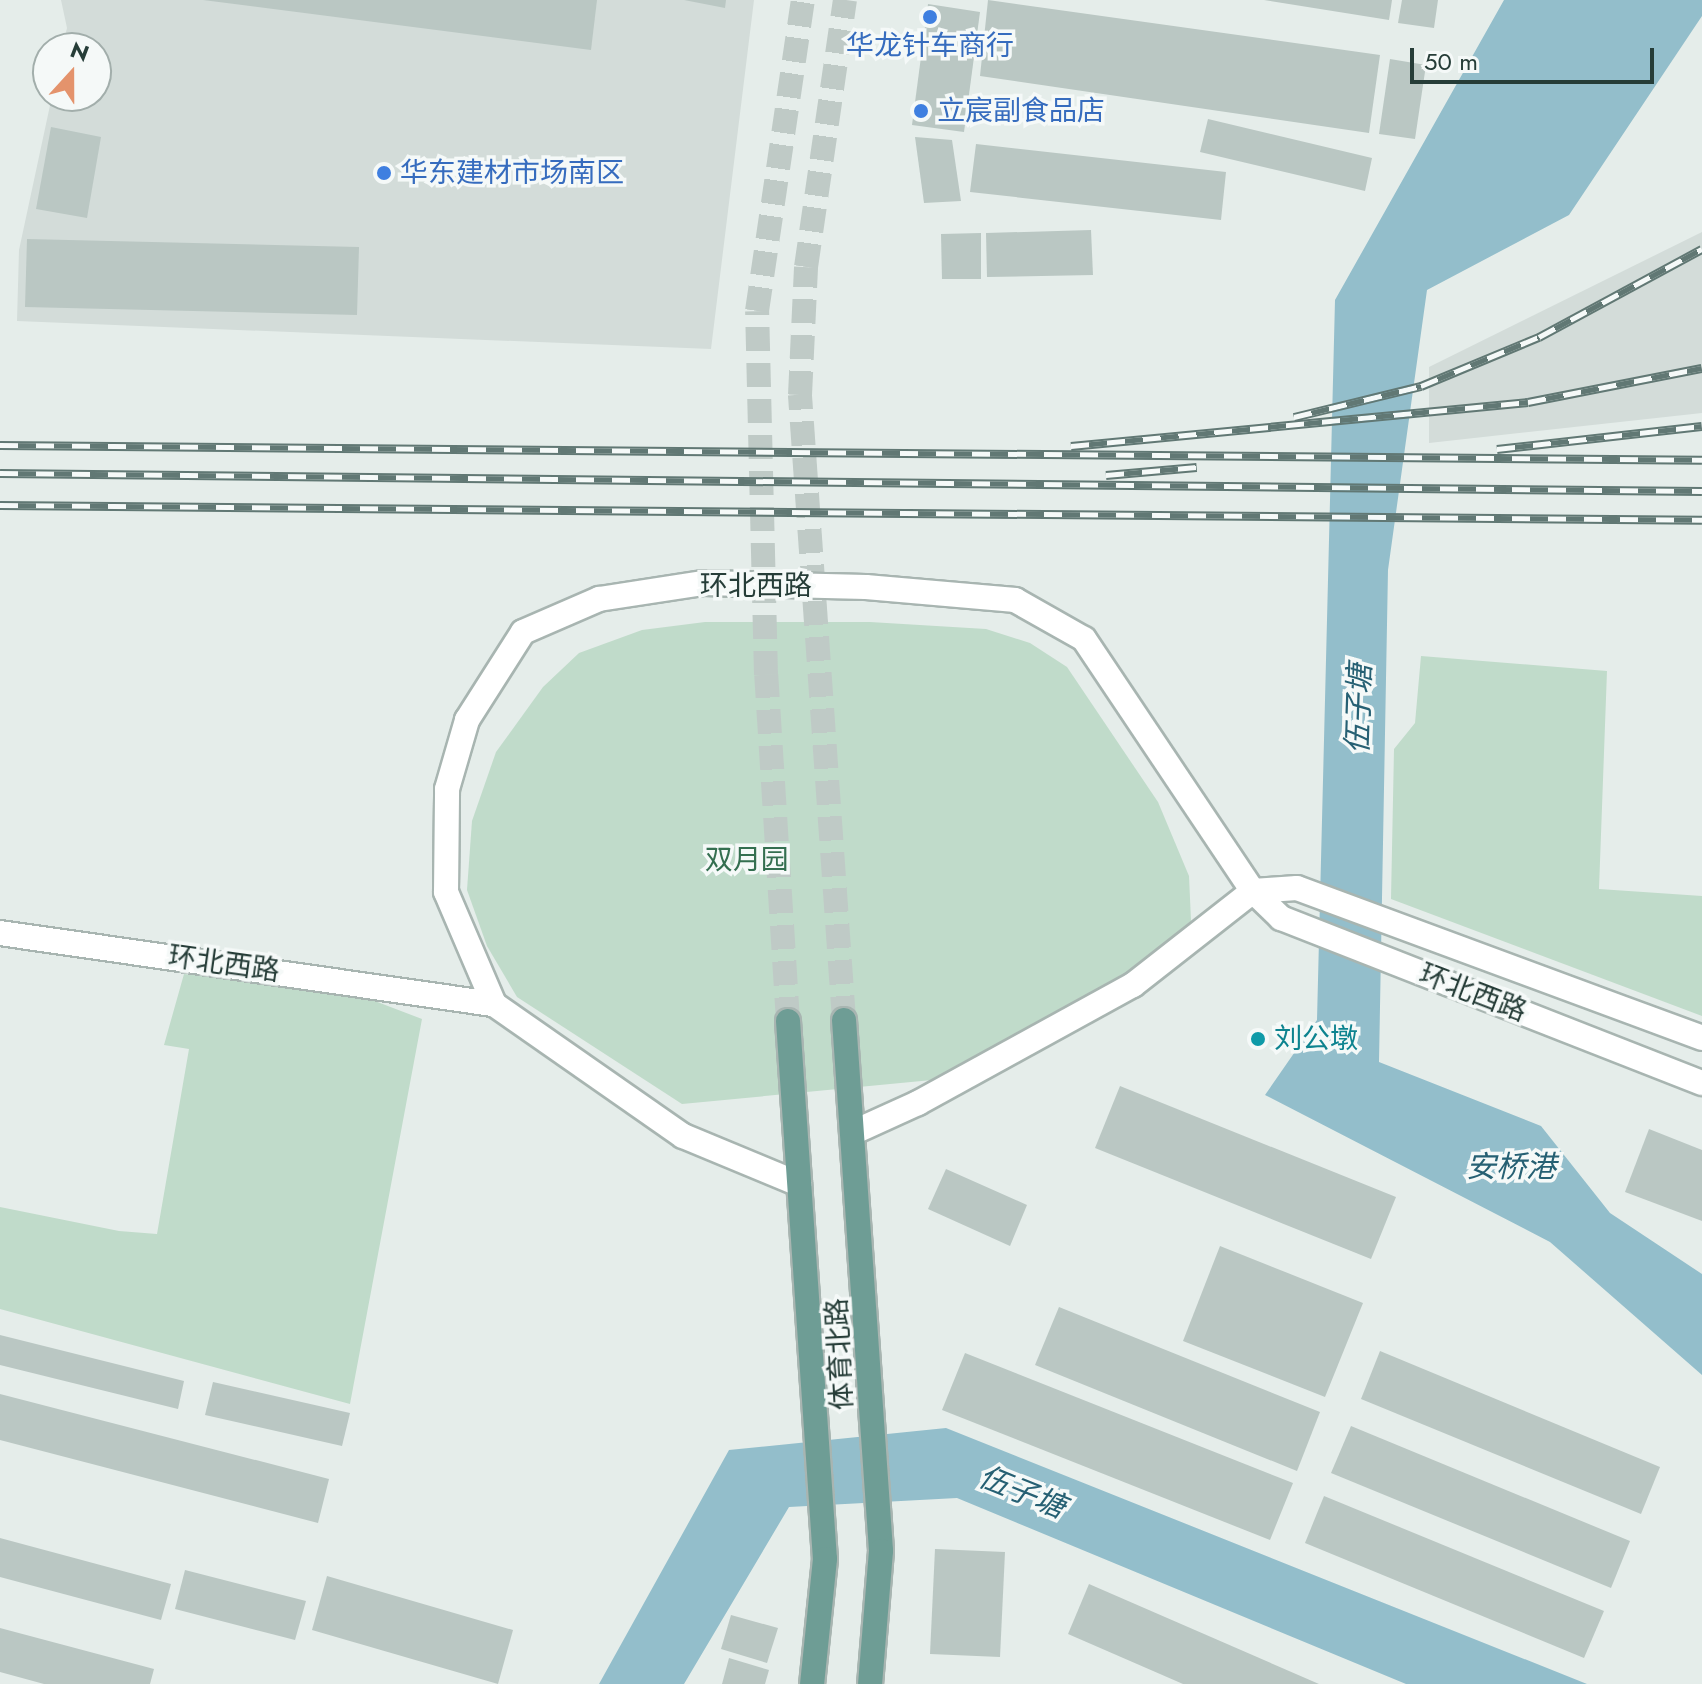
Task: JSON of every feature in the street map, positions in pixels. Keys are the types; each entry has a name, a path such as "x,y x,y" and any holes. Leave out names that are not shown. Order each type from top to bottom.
{"main road":[{"name":"体育北路","path":"844,1020 870,1352 881,1551 870,1684"},
{"name":"体育北路","path":"788,1021 825,1559 812,1684"}],"street":[{"name":"环北西路","path":"494,1004 446,892 447,789 467,720 523,632 599,599 704,583 866,587 1015,600 1084,639 1253,891 1281,918 1702,1083"},
{"name":"环北西路","path":"1253,891 1297,888 1702,1038"},
{"path":"854,1132 1133,985 1253,891"},
{"name":"环北西路","path":"0,933 494,1004 683,1136 799,1184"}],"shaded area":[{"name":"华东建材市场南区","path":"61,0 754,0 711,349 17,321 19,250 49,112 112,112 112,32 66,32"},
{"path":"1702,232 1702,413 1429,443 1429,367"}],"green space":[{"name":"双月园","path":"705,622 870,622 986,629 1030,643 1067,667 1158,802 1189,876 1191,921 1122,979 932,1080 682,1104 517,997 487,946 467,890 472,821 496,752 543,687 579,653 642,630"},
{"path":"1421,656 1607,671 1599,889 1702,896 1702,1016 1391,899 1394,749 1415,723"},
{"path":"184,974 338,987 422,1019 350,1404 0,1309 0,1207 119,1231 157,1234 189,1049 164,1045"}],"water":[{"path":"1504,0 1702,0 1702,16 1569,215 1427,290 1388,570 1379,1062 1541,1126 1610,1213 1702,1274 1702,1375 1550,1242 1265,1095 1317,1020 1335,300"},
{"name":"伍子塘","path":"946,1428 1587,1684 1406,1684 957,1498 789,1507 684,1684 599,1684 729,1450"}],"building":[{"path":"203,0 597,0 591,50"},
{"path":"684,0 726,0 725,8"},
{"path":"988,0 1380,55 1369,133 980,76"},
{"path":"1264,0 1392,0 1389,20"},
{"path":"1402,0 1438,0 1434,28 1398,23"},
{"path":"928,4 980,12 964,132 912,125"},
{"path":"1390,59 1426,65 1415,139 1379,134"},
{"path":"1208,119 1372,158 1365,191 1200,152"},
{"path":"51,127 101,137 87,218 36,209"},
{"path":"915,137 952,140 961,201 924,203"},
{"path":"976,144 1226,172 1221,220 970,192"},
{"path":"1091,230 1093,275 987,277 986,233"},
{"path":"981,233 981,279 942,279 941,234"},
{"path":"27,239 359,247 357,315 25,307"},
{"path":"1120,1086 1396,1197 1371,1259 1095,1148"},
{"path":"1649,1129 1702,1150 1702,1221 1625,1192"},
{"path":"946,1169 1027,1205 1010,1246 928,1209"},
{"path":"1220,1246 1363,1303 1325,1397 1183,1341"},
{"path":"1059,1307 1320,1412 1297,1471 1035,1365"},
{"path":"0,1335 184,1381 178,1409 0,1365"},
{"path":"1380,1351 1660,1467 1641,1514 1361,1399"},
{"path":"965,1353 1293,1483 1270,1540 942,1410"},
{"path":"213,1382 350,1413 342,1446 205,1415"},
{"path":"0,1394 329,1479 318,1523 0,1440"},
{"path":"1351,1426 1630,1541 1611,1588 1331,1473"},
{"path":"1324,1496 1604,1611 1584,1658 1305,1543"},
{"path":"0,1538 171,1584 161,1620 0,1577"},
{"path":"935,1549 1005,1552 1000,1657 930,1654"},
{"path":"185,1570 306,1601 295,1640 175,1609"},
{"path":"327,1576 513,1630 498,1684 312,1630"},
{"path":"1089,1584 1319,1684 1183,1684 1068,1634"},
{"path":"731,1615 778,1628 767,1663 721,1649"},
{"path":"0,1628 154,1669 150,1684 44,1684 0,1672"},
{"path":"729,1658 769,1670 765,1684 722,1684"}],"tunnel":[{"path":"788,1021 766,675 757,311 803,0"},
{"path":"844,1020 800,395 806,267 845,0"}],"railway":[{"path":"1294,417 1421,386 1539,337 1702,249"},
{"path":"1071,446 1528,402 1702,368"},
{"path":"1497,449 1702,426"},
{"path":"0,445 1702,460"},
{"path":"1106,475 1197,467"},
{"path":"0,473 1702,491"},
{"path":"0,505 1702,520"}],"place":[{"name":"华龙针车商行","path":"930,17"},
{"name":"立宸副食品店","path":"921,111"},
{"name":"华东建材市场南区","path":"384,173"},
{"name":"刘公墩","path":"1258,1039"}],"water label":[{"name":"安桥港","path":"1511,1167"}]}
